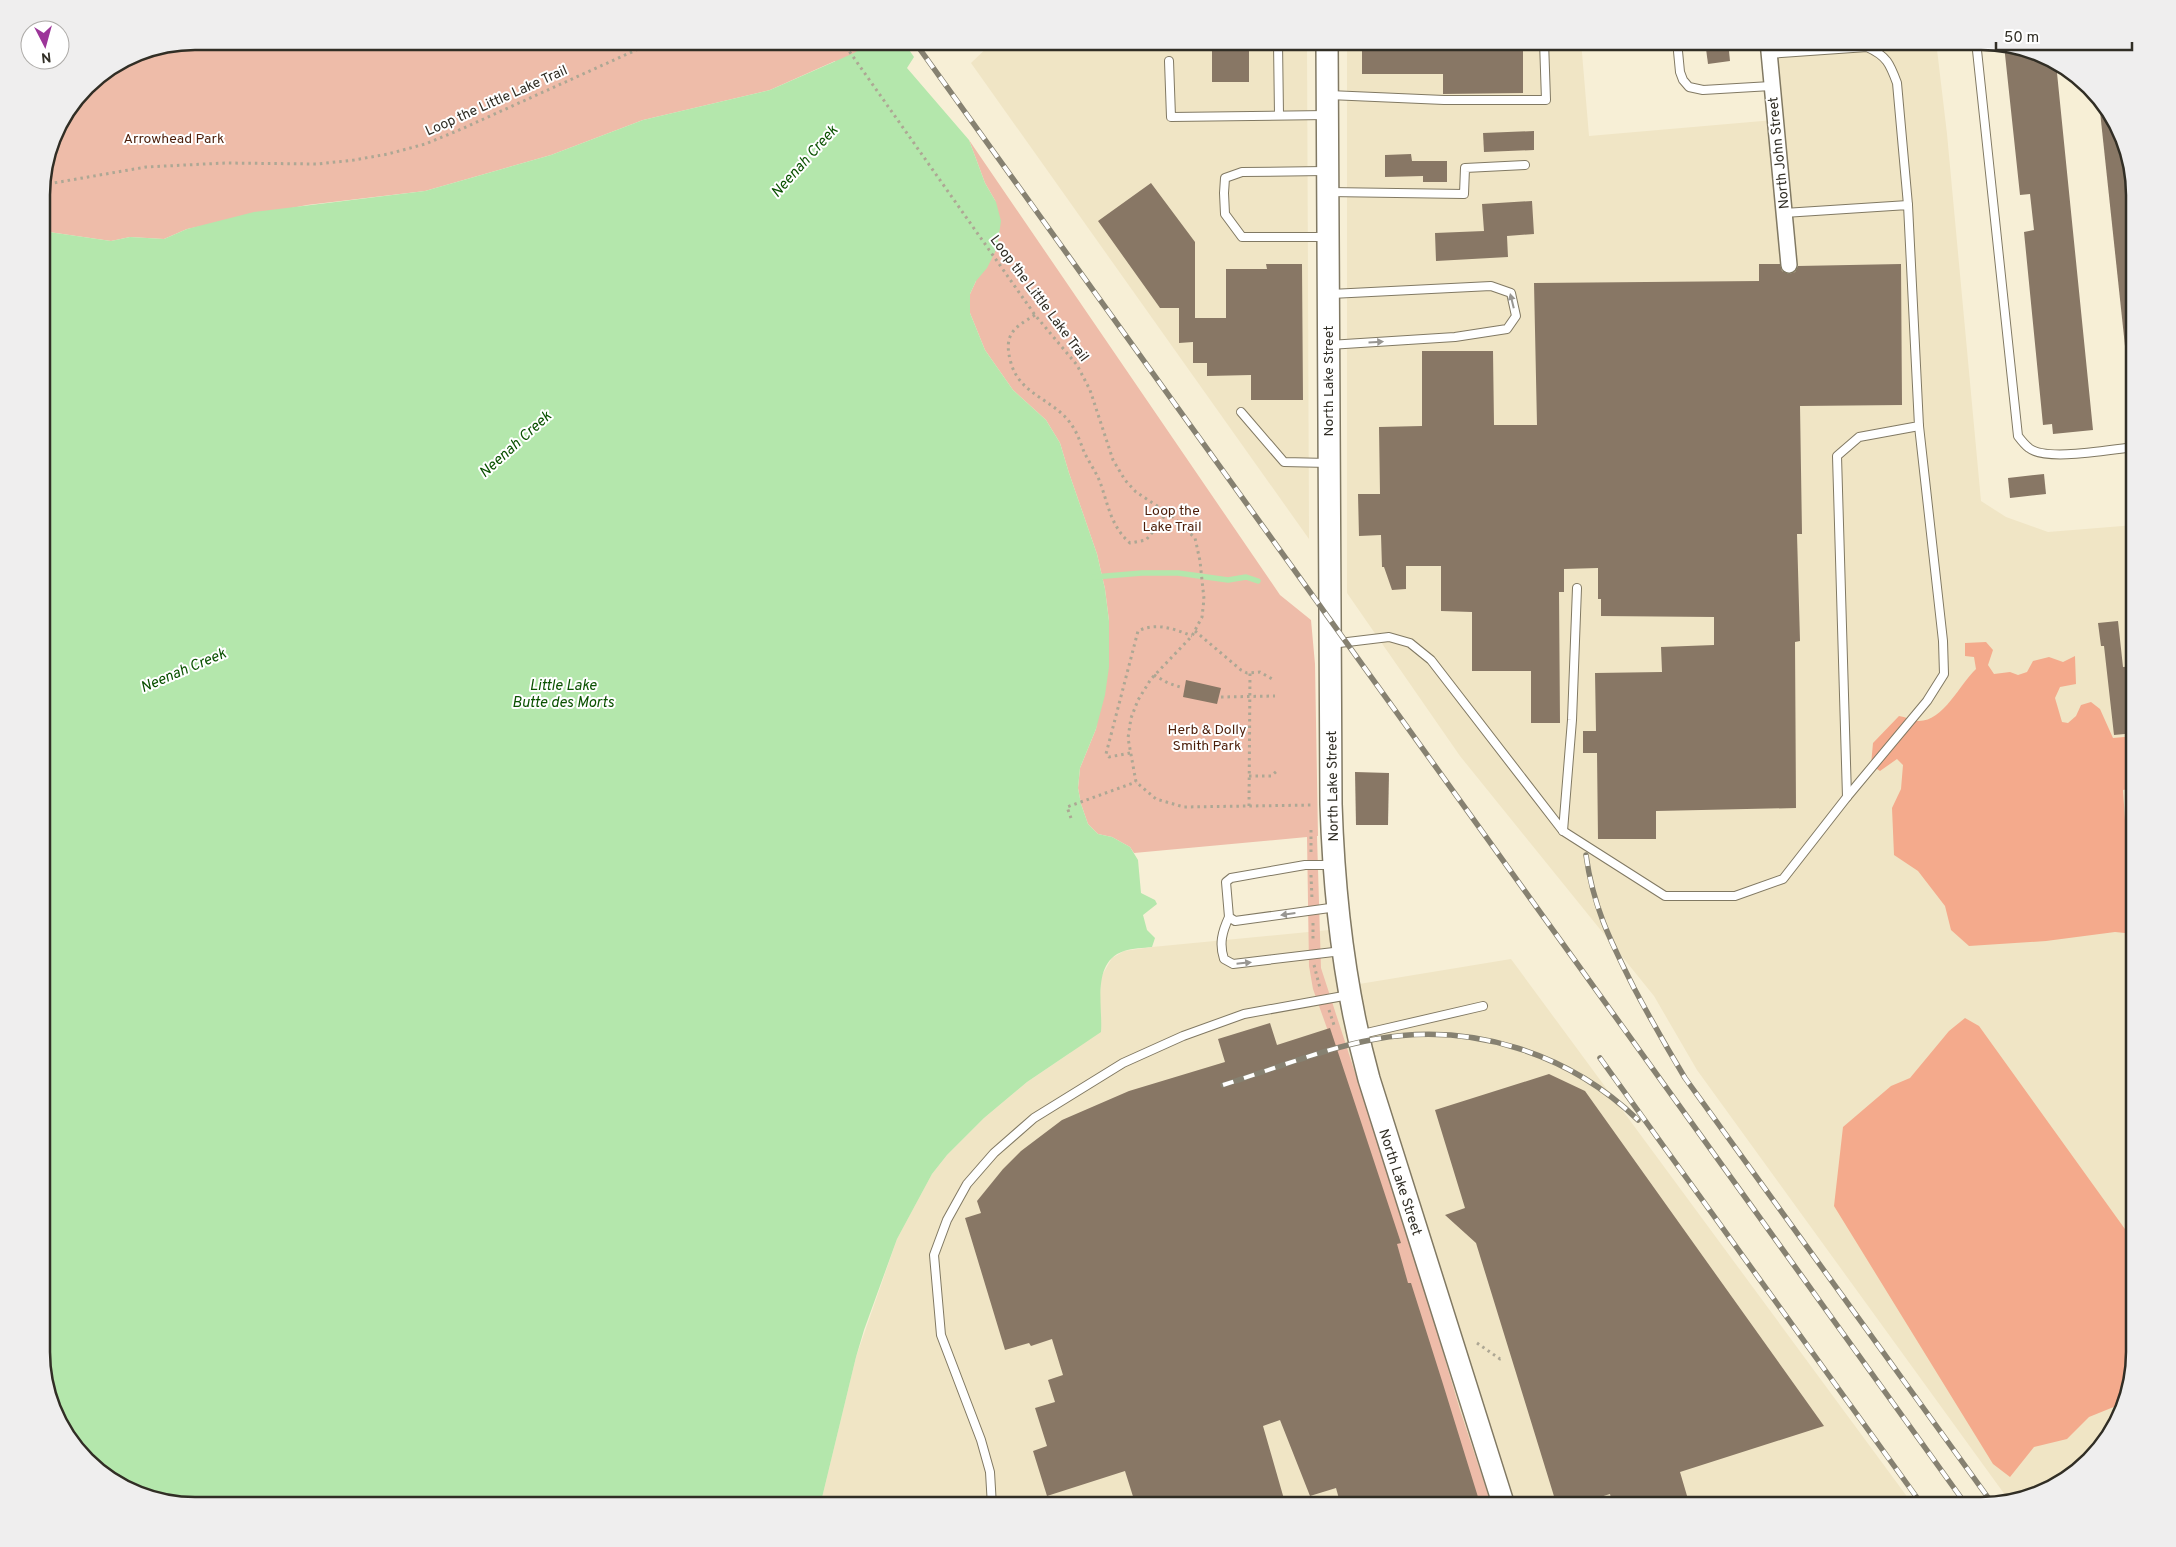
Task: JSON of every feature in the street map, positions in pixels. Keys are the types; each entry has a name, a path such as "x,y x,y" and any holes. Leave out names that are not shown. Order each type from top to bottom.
{"main road":[{"name":"North Lake Street","path":"1326,50 1330,644 1334,864 1342,951 1357,1036 1374,1099 1501,1497"}],"street":[{"name":"North John Street","path":"1769,50 1789,265"}],"lane":[{"path":"1278,50 1279,115"},
{"path":"1169,61 1171,117 1279,115 1327,105 1444,100 1546,100 1544,50"},
{"path":"1678,50 1680,72 1689,88 1703,90 1771,86"},
{"path":"1330,644 1389,637 1410,643 1431,660 1563,831 1665,896 1735,896 1783,879 1927,701 1944,674 1943,641 1919,426 1908,205 1897,83 1890,64 1880,53 1874,50"},
{"path":"1977,50 2018,436 2030,449 2048,454 2126,447"},
{"path":"1327,192 1464,194 1465,168 1525,165"},
{"path":"1327,171 1242,172 1225,178 1224,193 1226,214 1242,237 1327,237"},
{"path":"1784,213 1908,205"},
{"path":"1327,294 1491,286 1510,293 1516,316 1507,329 1455,337 1328,345"},
{"path":"1241,412 1284,462 1328,463"},
{"path":"1847,798 1837,456 1858,437 1919,426"},
{"path":"1563,831 1572,720 1577,588"},
{"path":"1334,864 1305,865 1231,878 1226,882 1229,917 1222,932 1220,950 1224,960 1233,964 1342,951"},
{"path":"1229,917 1235,921 1337,907"},
{"path":"991,1497 990,1472 981,1440 941,1335 934,1255 946,1220 967,1184 994,1152 1034,1118 1123,1062 1183,1036 1244,1014 1349,995"},
{"path":"1357,1036 1483,1006"}],"path":[{"name":"Loop the Little Lake Trail","path":"50,184 146,167 225,163 318,164 388,154 425,144 457,131 636,50"},
{"name":"Loop the Little Lake Trail","path":"848,50 1036,315 1078,364 1090,390 1113,460 1125,480 1136,492 1184,526 1195,538 1200,561 1204,599 1202,616 1192,636 1154,675 1138,700 1128,738 1136,782"},
{"path":"1036,315 1016,326 1009,337 1011,364 1030,393 1060,411 1074,427 1100,482 1109,515 1124,538 1130,543 1146,540 1161,522 1166,512"},
{"path":"1130,753 1109,757 1106,754 1138,630 1155,626 1175,629 1192,636"},
{"path":"1195,631 1241,670 1247,673 1260,672 1274,680"},
{"path":"1249,806 1250,672"},
{"path":"1154,675 1168,683 1183,688"},
{"path":"1221,697 1275,696"},
{"path":"1250,776 1271,776 1278,770"},
{"path":"1071,818 1067,807 1136,782 1156,798 1170,805 1196,808 1310,805"},
{"path":"1478,1343 1500,1359 1504,1357"}],"shaded area":[{"path":"985,50 1307,50 1309,539 971,63"},
{"path":"1347,50 1582,50 1589,136 1774,120 1769,50 1937,50 1947,134 1981,501 2006,517 2048,532 2126,526 2126,1352 2125,1371 2118,1399 2107,1425 2084,1455 2054,1478 2028,1489 2005,1495 1697,1070 1654,996 1460,756 1347,593"},
{"path":"1986,642 1993,650 1988,665 1994,674 2010,672 2018,675 2027,672 2033,661 2049,657 2063,662 2075,656 2076,684 2060,687 2055,698 2062,722 2068,723 2076,716 2081,705 2091,702 2100,709 2113,738 2126,737 2126,790 2123,790 2126,835 2126,933 2115,932 2046,941 1969,946 1951,930 1945,906 1918,871 1894,855 1892,808 1901,789 1903,765 1897,759 1880,771 1871,765 1873,743 1899,716 1918,721 1927,720 1943,709 1976,669 1974,657 1965,656 1965,643"},
{"path":"1339,929 1347,986 1511,959 1907,1497 822,1497 856,1357 897,1239 932,1174 947,1155 984,1118 1027,1082 1070,1053 1100,996 1101,977 1112,958 1124,951"},
{"path":"1965,1018 1979,1026 2126,1230 2125,1371 2115,1406 2089,1417 2067,1439 2034,1447 2010,1477 1993,1464 1834,1206 1843,1127 1891,1086 1910,1078 1949,1031"}],"green space":[{"path":"185,50 872,50 996,202 985,183 969,140 1280,595 1311,620 1315,664 1321,968 1415,1257 1460,1410 1489,1497 1471,1497 1328,1031 1313,989 1309,966 1307,837 1134,853 1130,847 1112,837 1098,834 1088,824 1078,788 1080,768 1096,729 1109,621 1105,589 1097,554 1060,443 1046,420 1013,390 985,350 970,313 970,294 976,281 835,61 770,90 643,120 551,155 425,191 307,205 187,229 164,239 130,237 111,241 50,232 50,185 55,157 61,139 74,114 99,86 122,69 139,61 166,53"}],"water":[{"name":"Little Lake Butte des Morts","path":"859,50 909,50 914,57 907,68 969,140 985,183 996,202 1001,221 997,248 970,294 970,313 985,350 1013,390 1046,420 1060,443 1097,554 1105,589 1109,621 1109,667 1105,695 1096,729 1080,768 1078,788 1088,824 1098,834 1112,837 1130,847 1138,860 1141,893 1155,900 1157,904 1143,915 1147,930 1155,938 1152,947 1124,951 1114,957 1107,965 1101,986 1101,1032 1027,1082 984,1118 947,1155 932,1174 897,1239 864,1330 822,1497 195,1497 157,1492 122,1478 92,1455 74,1433 61,1408 55,1390 50,1362 50,232 111,241 130,237 164,239 187,229 254,212 425,191 551,155 643,120 770,90"}],"building":[{"path":"1212,50 1249,50 1249,82 1212,82"},
{"path":"1362,50 1523,50 1523,93 1443,94 1443,74 1362,74"},
{"path":"1706,50 1729,50 1730,61 1708,64"},
{"path":"2005,52 2037,61 2057,71 2093,430 2053,434 2052,424 2043,425 2024,232 2034,230 2030,194 2020,195"},
{"path":"2100,113 2107,122 2118,148 2125,176 2125,346"},
{"path":"1534,131 1534,150 1484,152 1483,133"},
{"path":"1411,154 1412,161 1447,161 1447,182 1423,182 1423,176 1385,177 1385,155"},
{"path":"1151,183 1195,242 1195,318 1226,318 1226,269 1267,269 1266,264 1302,264 1303,400 1251,400 1251,375 1207,376 1207,363 1193,363 1193,342 1179,343 1179,308 1160,308 1098,221"},
{"path":"1532,201 1534,234 1507,236 1508,257 1436,261 1435,233 1484,231 1482,204"},
{"path":"1759,264 1780,264 1782,271 1789,274 1795,272 1798,266 1901,264 1902,405 1800,406 1802,534 1797,534 1800,641 1795,642 1796,808 1656,811 1656,839 1598,839 1597,753 1583,753 1583,731 1596,731 1595,673 1662,672 1661,647 1714,645 1714,617 1601,616 1601,599 1598,599 1598,568 1564,569 1564,592 1559,592 1560,723 1531,723 1531,671 1472,671 1472,612 1441,611 1441,566 1406,566 1406,589 1392,590 1384,567 1382,567 1381,535 1359,536 1358,494 1380,494 1379,427 1422,426 1422,351 1493,351 1494,425 1537,425 1534,283 1759,281"},
{"path":"2044,474 2046,494 2010,498 2008,478"},
{"path":"2118,621 2123,667 2126,667 2126,734 2114,735 2104,646 2101,646 2098,623"},
{"path":"1186,680 1221,688 1217,704 1183,697"},
{"path":"1355,772 1389,773 1388,825 1356,825"},
{"path":"1270,1023 1277,1045 1330,1028 1401,1243 1397,1244 1408,1283 1411,1283 1478,1497 1338,1497 1336,1488 1310,1496 1280,1420 1263,1426 1283,1497 1133,1497 1125,1471 1047,1496 1033,1451 1047,1446 1035,1408 1055,1402 1048,1380 1063,1375 1052,1339 1031,1346 1029,1343 1005,1350 965,1218 981,1213 977,1201 1003,1169 1021,1151 1062,1120 1129,1091 1225,1062 1218,1039"},
{"path":"1549,1074 1585,1091 1824,1426 1680,1472 1687,1497 1611,1497 1610,1494 1600,1497 1554,1497 1476,1243 1445,1215 1465,1208 1435,1110"}],"waterway":[{"path":"1094,577 1142,573 1178,573 1228,580 1246,577 1258,581"}],"railway":[{"path":"920,50 1961,1497"},
{"path":"1586,855 1593,891 1604,924 1634,988 1685,1078 1987,1497"},
{"path":"1223,1085 1319,1053 1357,1043 1412,1035 1448,1035 1483,1039 1517,1048 1550,1060 1581,1077 1611,1097 1638,1120"},
{"path":"1600,1058 1917,1497"}],"park label":[{"name":"Arrowhead Park","path":"174,138"},
{"name":"Loop the Lake Trail","path":"1172,518"},
{"name":"Herb & Dolly Smith Park","path":"1207,738"}],"water label":[{"name":"Neenah Creek","path":"804,161"},
{"name":"Neenah Creek","path":"515,444"},
{"name":"Neenah Creek","path":"183,670"}]}
